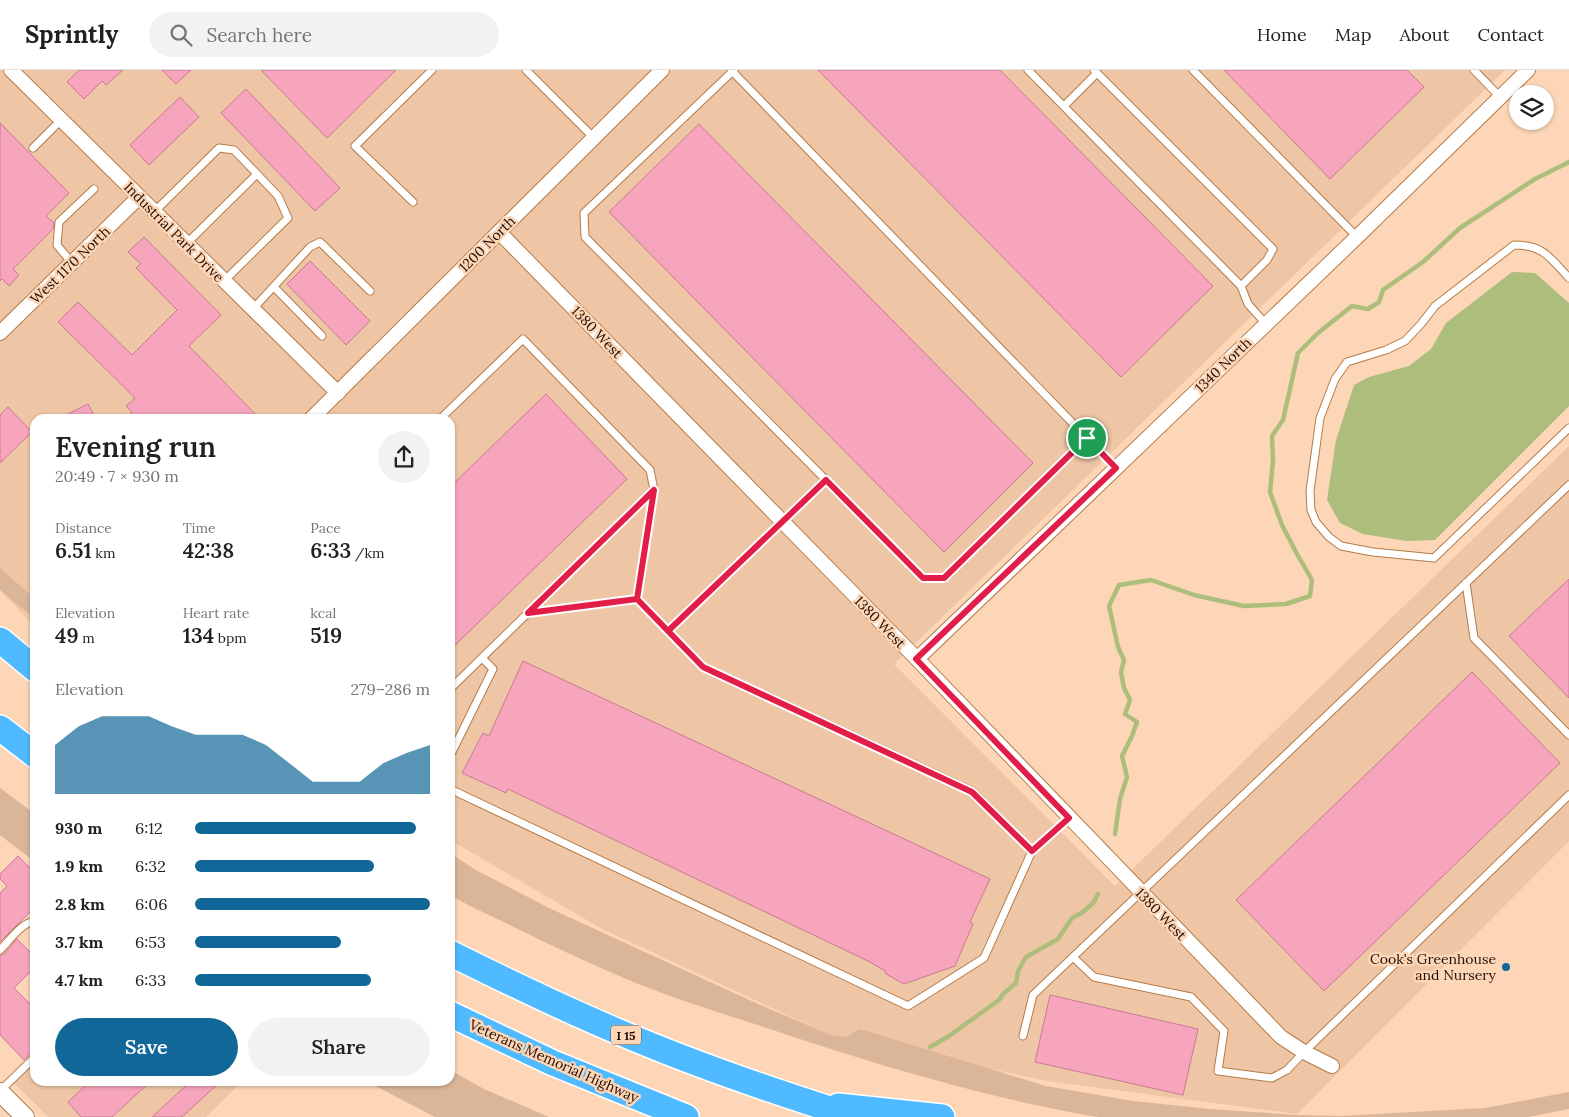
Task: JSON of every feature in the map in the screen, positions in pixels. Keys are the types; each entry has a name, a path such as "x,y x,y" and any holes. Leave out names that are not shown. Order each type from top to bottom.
{"highway":[{"path":"0,640 30,665"},
{"path":"0,728 30,751"},
{"name":"I 15","path":"455,955 618,1032 688,1060 855,1117"},
{"name":"Veterans Memorial Highway","path":"455,1016 553,1063 686,1117"},
{"path":"808,1102 942,1117"}],"street":[{"name":"Industrial Park Drive","path":"11,70 338,393"},
{"name":"1340 North","path":"916,659 1357,237 1528,70"},
{"name":"1200 North","path":"316,414 594,138 653,73"},
{"name":"West 1170 North","path":"0,333 139,198"},
{"name":"1380 West","path":"499,232 916,659 1281,1037 1304,1052 1332,1066"},
{"path":"0,1092 25,1117"}],"lane":[{"path":"412,202 355,146 432,70"},
{"path":"526,70 594,138"},
{"path":"1028,70 1241,286 1248,304 1266,324"},
{"path":"1192,70 1357,237"},
{"path":"1474,70 1500,97"},
{"path":"1087,438 944,578 923,578 585,237 584,213 733,71 1116,468"},
{"path":"1064,106 1096,72 1273,249 1267,260 1241,286"},
{"path":"33,148 61,120"},
{"path":"154,212 219,148 234,150 278,196 288,218 224,280"},
{"path":"186,244 257,174"},
{"path":"72,263 57,245 59,222 94,189"},
{"path":"253,309 310,247 320,242 370,291"},
{"path":"1569,278 1539,248 1528,245 1514,245 1435,306 1405,341 1386,350 1347,362 1334,379 1320,418 1310,491 1311,510 1316,522 1329,537 1341,546 1373,552 1434,558 1569,428"},
{"path":"274,287 322,336"},
{"path":"445,414 523,339 650,470 654,490 637,599"},
{"path":"668,631 826,480"},
{"path":"1023,1036 1033,995 1569,485"},
{"path":"455,684 654,490"},
{"path":"1466,583 1474,638 1569,735"},
{"path":"528,613 637,599"},
{"path":"637,599 703,667 972,792 1032,851"},
{"path":"455,746 493,669 482,658"},
{"path":"455,791 908,1006 984,958 1032,851 1069,818"},
{"path":"1072,957 1094,978 1190,997 1224,1030 1218,1071 1272,1078 1287,1070 1569,795"},
{"path":"0,950 30,922"},
{"path":"0,1092 30,1062"}],"shaded area":[{"path":"0,70 1505,70 894,664 1115,886 1569,446 1569,841 1297,1114 1047,1081 830,1035 604,930 455,843 455,414 30,414 30,622 0,590"},
{"path":"1512,272 1535,273 1569,303 1569,406 1435,540 1406,541 1363,534 1340,523 1327,500 1336,440 1354,385 1369,377 1409,366 1431,349 1446,323"},
{"path":"0,568 30,595 30,615 0,590"},
{"path":"0,788 30,810 30,858 0,835"},
{"path":"455,856 476,870 549,908 758,1004 831,1035 846,1037 860,1029 1046,1086 1133,1101 1297,1115 1342,1116 1485,1108 1569,1092 1569,1109 1528,1117 1098,1117 1015,1100 932,1079 678,999 605,970 455,898"},
{"path":"30,1063 30,1086 238,1086 206,1117 48,1117 11,1080"},
{"path":"455,1073 484,1089 549,1117 435,1117 376,1086 455,1086"}],"building":[{"path":"79,70 123,70 106,85 102,81 84,99 67,82"},
{"path":"162,70 191,70 176,84"},
{"path":"261,70 396,70 327,138"},
{"path":"818,70 1000,70 1213,286 1121,377"},
{"path":"1224,70 1407,70 1424,87 1330,179"},
{"path":"246,89 340,188 315,211 221,113"},
{"path":"180,97 199,117 149,165 130,145"},
{"path":"0,123 69,193 46,216 54,223 53,229 13,269 19,275 9,286 2,279 0,281"},
{"path":"699,124 1033,463 944,552 609,212"},
{"path":"144,237 221,315 189,346 255,414 130,414 132,412 126,406 135,398 58,322 78,302 132,355 177,310 136,268 141,264 128,252"},
{"path":"310,261 370,321 346,345 287,284"},
{"path":"546,394 627,479 455,645 455,482"},
{"path":"88,404 93,414 68,414"},
{"path":"8,407 30,430 30,434 0,463 0,415"},
{"path":"1569,579 1569,698 1509,636"},
{"path":"523,661 990,879 970,922 973,924 955,966 904,984 870,962 508,789 506,793 462,773 483,733 489,736"},
{"path":"1472,672 1560,763 1324,991 1236,900"},
{"path":"18,856 30,868 30,912 0,942 0,893 7,886 0,879 0,874"},
{"path":"17,939 30,952 30,972 14,988 30,1004 30,1054 24,1060 0,1035 0,955 4,954"},
{"path":"1050,995 1198,1029 1183,1095 1035,1062"},
{"path":"85,1086 146,1086 112,1117 81,1117 68,1102"},
{"path":"186,1086 216,1086 182,1117 152,1117"}],"waterway":[{"path":"1115,834 1120,799 1127,777 1122,756 1137,722 1125,714 1130,700 1124,688 1121,672 1124,660 1118,647 1109,606 1119,585 1151,580 1194,595 1244,606 1286,604 1310,596 1312,580 1282,525 1270,492 1273,461 1272,436 1283,420 1298,353 1318,333 1352,306 1368,309 1379,302 1383,290 1423,262 1460,228 1535,179 1569,162"},
{"path":"930,1047 949,1036 999,1000 1016,983 1018,971 1026,957 1058,939 1072,918 1083,912 1094,902 1098,894"}],"place":[{"name":"Cook's Greenhouse and Nursery","path":"1506,967"}],"route":[{"path":"1087,438 944,578 923,578 826,480 668,631 637,599 528,613 654,490 637,599 703,667 972,792 1032,851 1069,818 916,659 1116,468 1087,438"}]}
